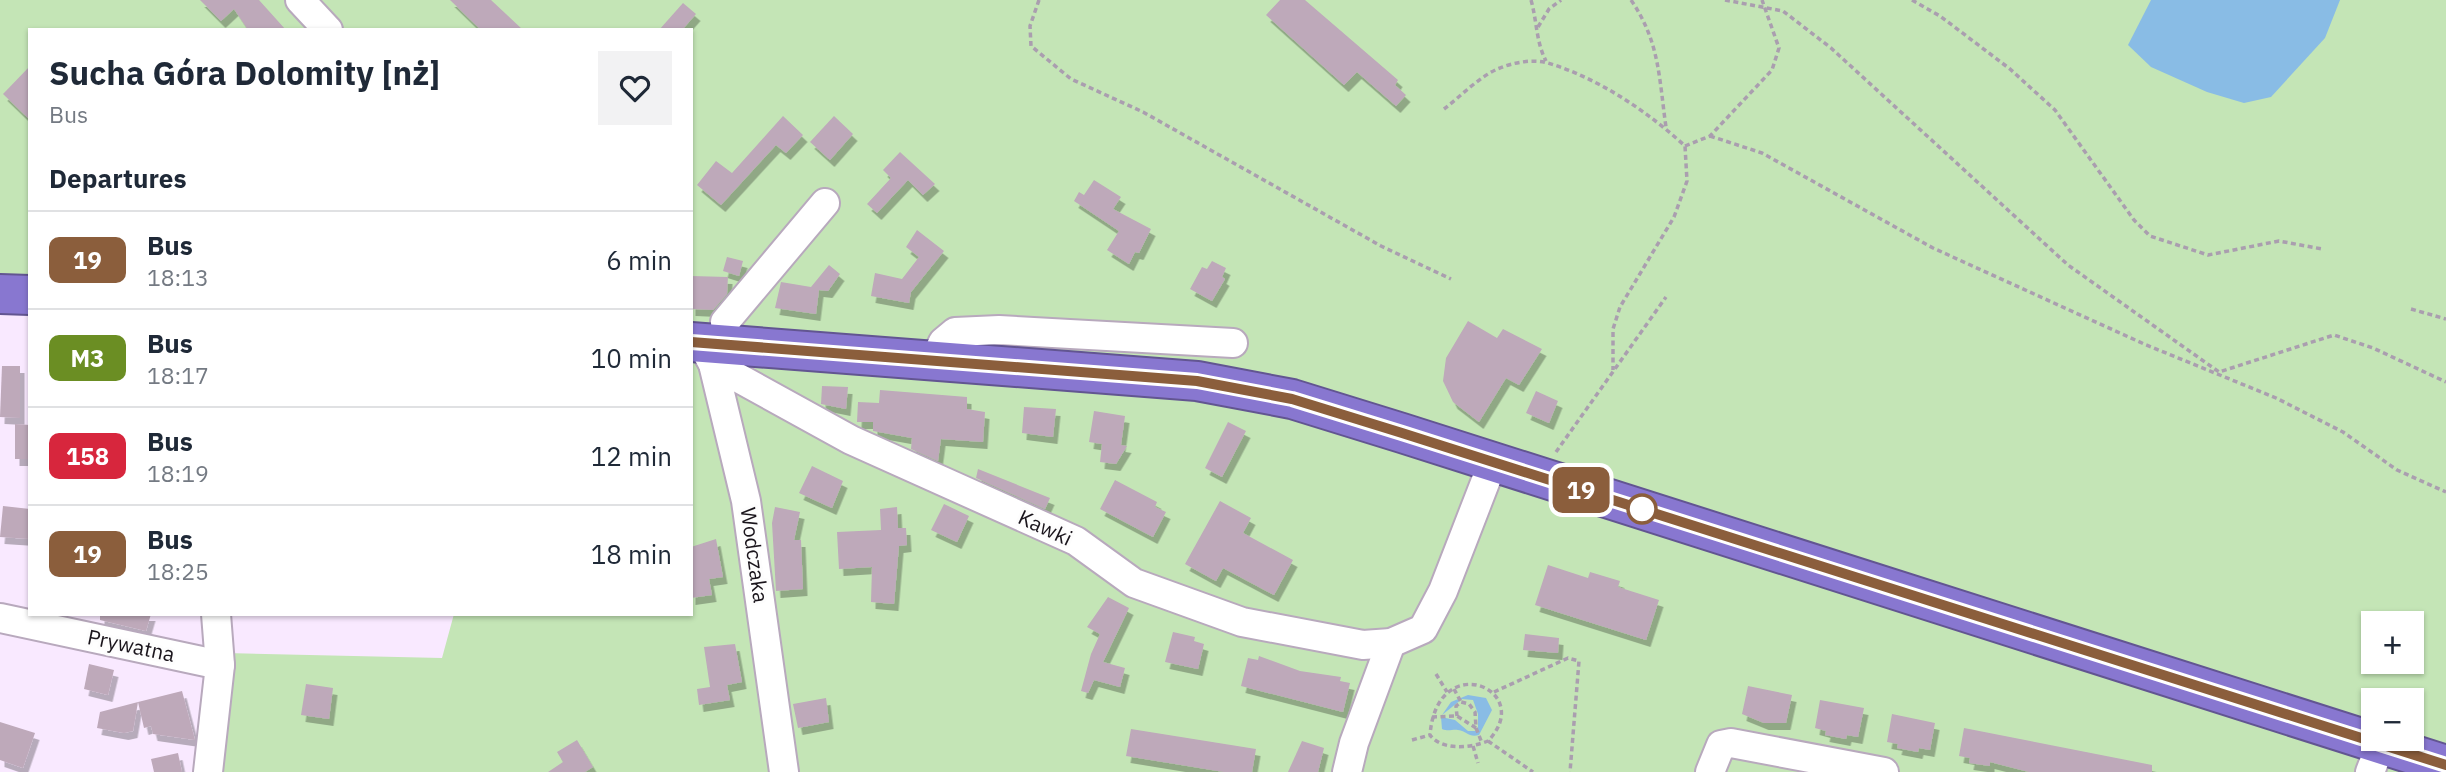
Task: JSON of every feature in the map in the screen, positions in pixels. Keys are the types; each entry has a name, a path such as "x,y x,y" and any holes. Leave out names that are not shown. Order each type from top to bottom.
{"highway":[{"path":"0,294 28,295"},
{"path":"709,348 1156,376 1241,388 1292,399 1541,477 2375,752 2446,765"}],"street":[{"path":"300,0 326,28"},
{"path":"709,348 725,322 825,203"},
{"path":"934,360 943,342 955,332 999,330 1233,344"},
{"name":"Kawki","path":"709,348 851,440 1076,541 1135,583 1242,622 1363,645 1391,643 1423,629 1443,591 1493,462"},
{"name":"Wodczaka","path":"709,348 747,501 784,772"},
{"path":"208,772 220,665 216,616"},
{"name":"Prywatna","path":"0,618 220,665"},
{"path":"1348,772 1354,743 1391,643"},
{"path":"1710,772 1721,746 1731,743 1884,772"}],"path":[{"path":"1039,0 1030,26 1031,46 1071,79 1143,112 1381,246 1451,279"},
{"path":"1531,0 1538,27 1538,45 1546,62"},
{"path":"1538,27 1549,9 1561,0"},
{"path":"1631,0 1647,22 1659,62 1667,129"},
{"path":"1725,0 1783,11 1830,48 2068,265 2219,372"},
{"path":"1685,146 1710,136 1772,70 1779,48 1762,0"},
{"path":"1912,0 1940,16 2000,62 2054,110 2133,220 2150,236 2208,255 2278,241 2322,249"},
{"path":"1444,109 1498,68 1526,61 1546,62 1603,88 1657,120 1685,146 1687,181 1674,217 1620,307 1613,329 1613,370"},
{"path":"1710,136 1762,153 1787,165 1933,248 2144,344 2219,372 2343,432 2397,470 2446,492"},
{"path":"1541,477 1666,297"},
{"path":"2411,309 2446,319"},
{"path":"2219,372 2334,335 2373,348 2446,382"},
{"path":"1430,735 1432,717 1447,692 1463,684 1494,692 1568,658 1578,661 1570,772"},
{"path":"1436,674 1447,692"},
{"path":"1454,689 1461,702 1469,704 1475,712 1476,728 1482,743"},
{"path":"1430,735 1439,743 1473,746 1488,741 1502,712 1494,692"},
{"path":"1457,716 1456,706 1461,702"},
{"path":"1432,717 1457,716 1476,728"},
{"path":"1412,740 1430,735"},
{"path":"1488,741 1533,772"},
{"path":"1473,746 1478,763"}],"green space":[{"path":"0,0 2446,0 2446,772 211,772 225,653 442,658 453,616 693,616 693,28 28,28 28,286 0,286"}],"water":[{"path":"2151,0 2340,0 2325,38 2271,97 2244,103 2207,92 2151,67 2128,45"},
{"path":"1468,695 1486,698 1492,710 1479,735 1442,729 1441,717 1455,720 1468,731 1478,731 1478,714 1473,700 1462,699 1442,715 1451,702"}],"building":[{"path":"200,0 259,0 284,28 247,28 234,9 221,21"},
{"path":"450,0 491,0 521,28 479,28"},
{"path":"1280,0 1305,0 1398,80 1395,85 1406,95 1396,106 1357,72 1344,85 1266,15"},
{"path":"683,3 696,14 684,28 661,28"},
{"path":"28,68 28,118 3,94"},
{"path":"783,116 803,135 786,153 776,145 721,205 697,185 716,161 732,173"},
{"path":"834,116 853,134 830,160 810,142"},
{"path":"900,152 935,184 923,195 908,180 877,213 867,204 891,178 883,170"},
{"path":"1094,180 1121,197 1113,209 1151,229 1139,253 1135,252 1129,264 1107,250 1119,231 1074,201 1079,192 1084,195"},
{"path":"917,230 944,251 911,292 909,303 871,296 875,273 902,279 919,257 906,247"},
{"path":"727,257 743,261 739,276 723,271"},
{"path":"1212,261 1226,268 1222,277 1225,279 1212,301 1190,289 1202,267 1207,269"},
{"path":"829,265 840,274 828,291 819,290 816,314 775,308 781,282 811,287"},
{"path":"693,276 728,277 727,294 713,310 693,309"},
{"path":"1468,321 1497,338 1503,329 1542,349 1519,385 1506,378 1479,422 1453,402 1443,381 1446,358"},
{"path":"2,366 20,366 20,418 0,417"},
{"path":"822,386 848,387 846,409 821,404"},
{"path":"880,390 967,397 967,409 985,412 983,442 941,439 938,461 911,449 912,438 873,431 873,422 857,422 858,402 879,403"},
{"path":"1536,391 1558,401 1549,423 1526,413"},
{"path":"1024,407 1056,409 1053,437 1022,433"},
{"path":"1094,411 1125,416 1121,445 1127,446 1116,464 1100,462 1102,444 1089,442"},
{"path":"1228,422 1246,431 1222,477 1205,468"},
{"path":"15,424 28,425 28,459 15,459"},
{"path":"812,466 843,481 832,508 799,493"},
{"path":"978,469 1050,498 1045,509 976,478"},
{"path":"1115,480 1157,502 1155,507 1166,512 1153,537 1100,509"},
{"path":"1220,501 1251,518 1243,533 1293,560 1274,595 1223,568 1216,581 1185,564"},
{"path":"944,504 969,516 957,542 931,530"},
{"path":"3,506 28,509 28,539 0,537"},
{"path":"775,507 800,512 794,540 801,540 803,589 776,591 772,523"},
{"path":"897,507 898,528 906,528 907,545 899,546 894,604 871,602 872,567 839,569 837,532 881,530 880,509"},
{"path":"716,539 723,577 709,579 712,595 693,598 693,546"},
{"path":"1548,565 1588,578 1590,572 1620,581 1618,587 1659,600 1646,640 1535,605"},
{"path":"1108,597 1129,608 1103,662 1125,668 1120,687 1094,680 1088,693 1081,691 1091,654 1100,634 1087,627"},
{"path":"100,616 150,616 146,631 100,620"},
{"path":"1173,632 1195,637 1194,641 1204,644 1198,669 1165,662"},
{"path":"1525,634 1559,638 1558,653 1523,650"},
{"path":"735,644 742,682 727,685 730,700 699,705 697,689 710,687 704,647"},
{"path":"1259,656 1300,671 1341,677 1340,681 1350,683 1343,712 1241,686 1248,658 1258,660"},
{"path":"89,664 114,670 108,695 84,689"},
{"path":"306,684 333,688 329,719 301,715"},
{"path":"1748,686 1792,695 1786,723 1764,723 1742,714"},
{"path":"182,691 195,740 153,734 151,726 144,728 138,702"},
{"path":"826,698 829,722 798,728 793,704"},
{"path":"1820,700 1864,708 1858,737 1847,735 1846,739 1825,735 1826,731 1815,728"},
{"path":"138,702 133,731 124,733 97,728 100,712"},
{"path":"1892,714 1935,723 1930,750 1919,748 1918,752 1897,748 1898,744 1887,742"},
{"path":"0,722 35,733 23,768 0,760"},
{"path":"1964,728 2152,765 2152,772 2029,772 1990,762 1990,766 1969,763 1970,758 1959,756"},
{"path":"1131,729 1256,749 1252,772 1224,772 1126,756"},
{"path":"577,740 593,767 585,772 548,772 563,762 557,752"},
{"path":"1302,741 1324,748 1318,772 1288,772"},
{"path":"178,753 182,772 154,772 151,759"}],"bus line":[{"name":"19","path":"693,342 1156,376 1292,399 2446,765"}]}
